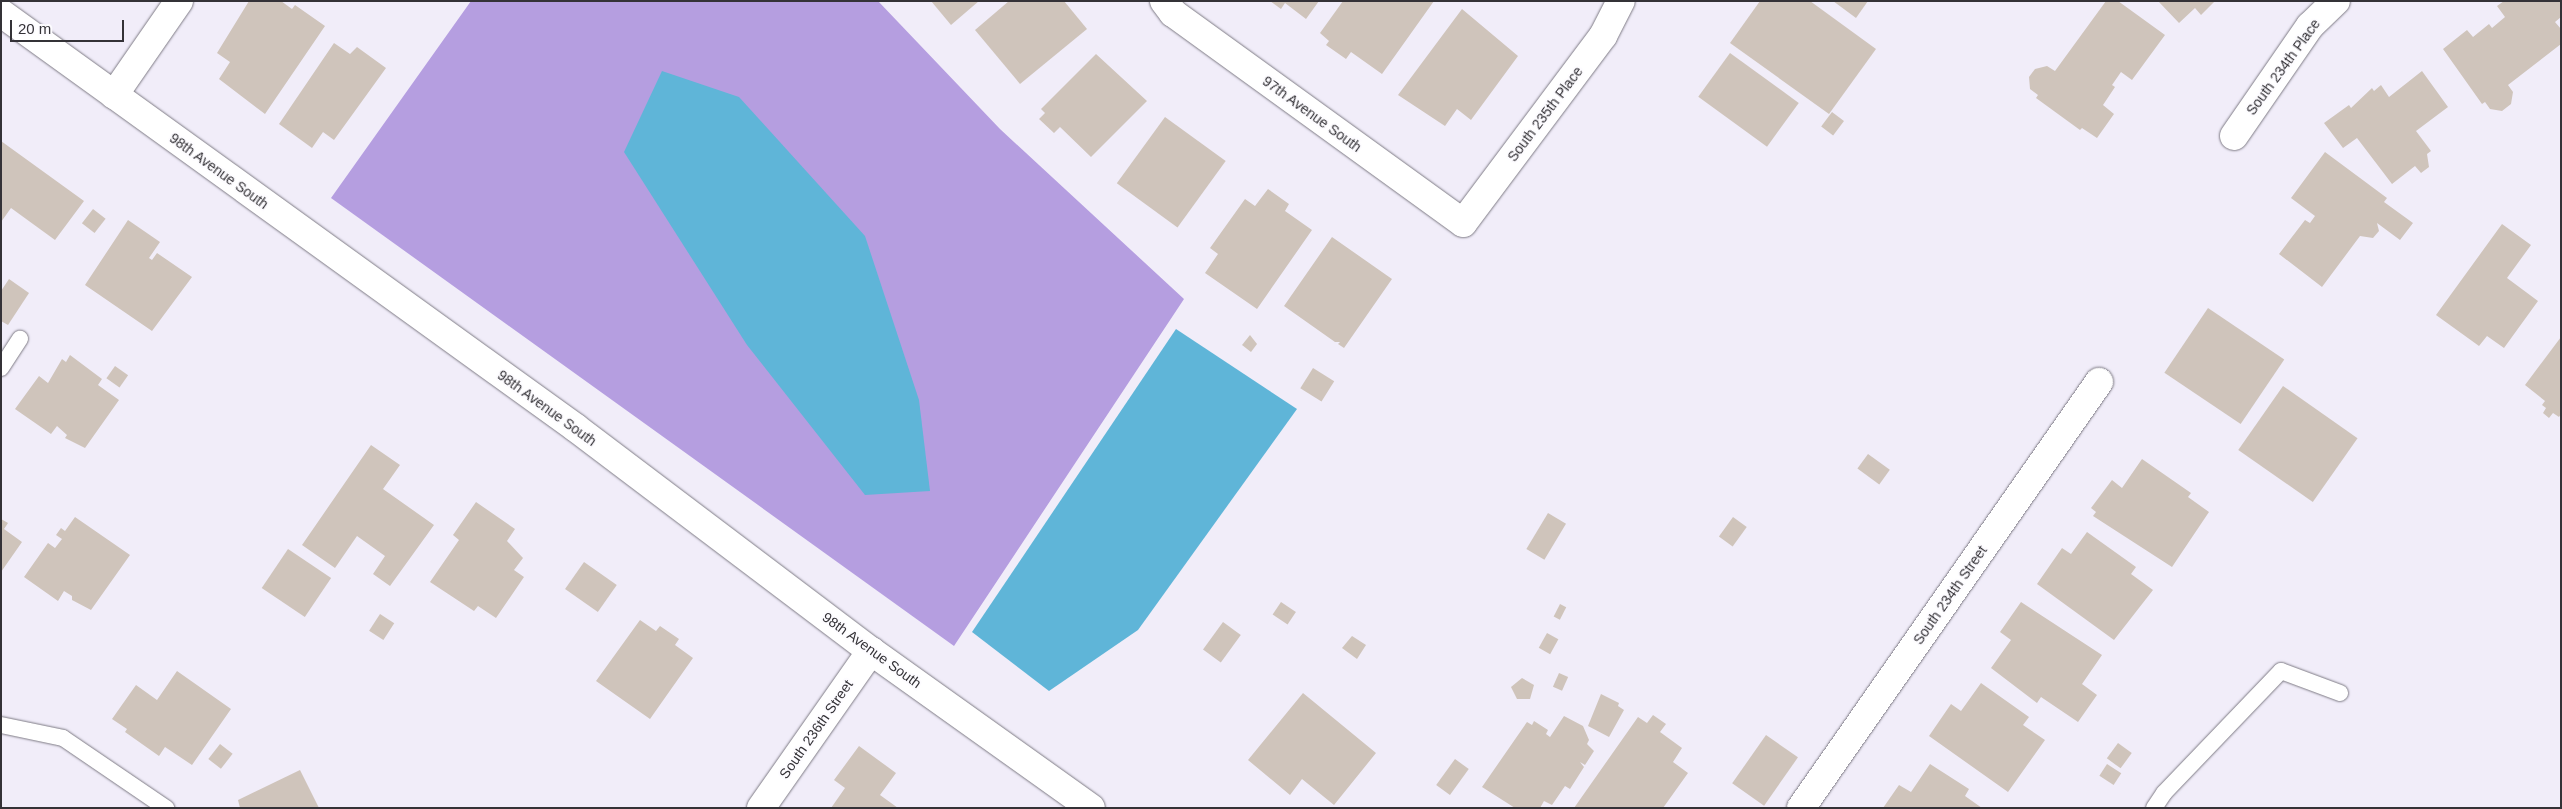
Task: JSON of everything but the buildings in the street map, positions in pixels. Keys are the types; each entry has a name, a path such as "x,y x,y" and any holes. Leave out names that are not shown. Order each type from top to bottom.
{"street":[{"path":"114,95 179,1"},
{"name":"97th Avenue South","path":"1164,1 1173,13 1463,223"},
{"name":"South 235th Place","path":"1463,223 1603,36 1621,1"},
{"name":"South 234th Place","path":"2234,136 2310,26 2336,1"},
{"name":"98th Avenue South","path":"1,13 576,428 871,651 1091,808"},
{"name":"South 234th Street","path":"1801,808 2099,382"},
{"name":"South 236th Street","path":"761,808 871,651"}],"lane":[{"path":"1,368 20,339"},
{"path":"2154,808 2164,793 2281,671 2340,693"},
{"path":"1,725 62,738 166,808"}],"shaded area":[{"path":"471,1 878,1 1000,129 1184,299 954,646 331,198"}],"water":[{"path":"662,71 739,97 865,236 919,400 930,491 865,495 747,345 624,152"},
{"path":"1176,329 1297,409 1138,630 1049,691 972,632"}]}
